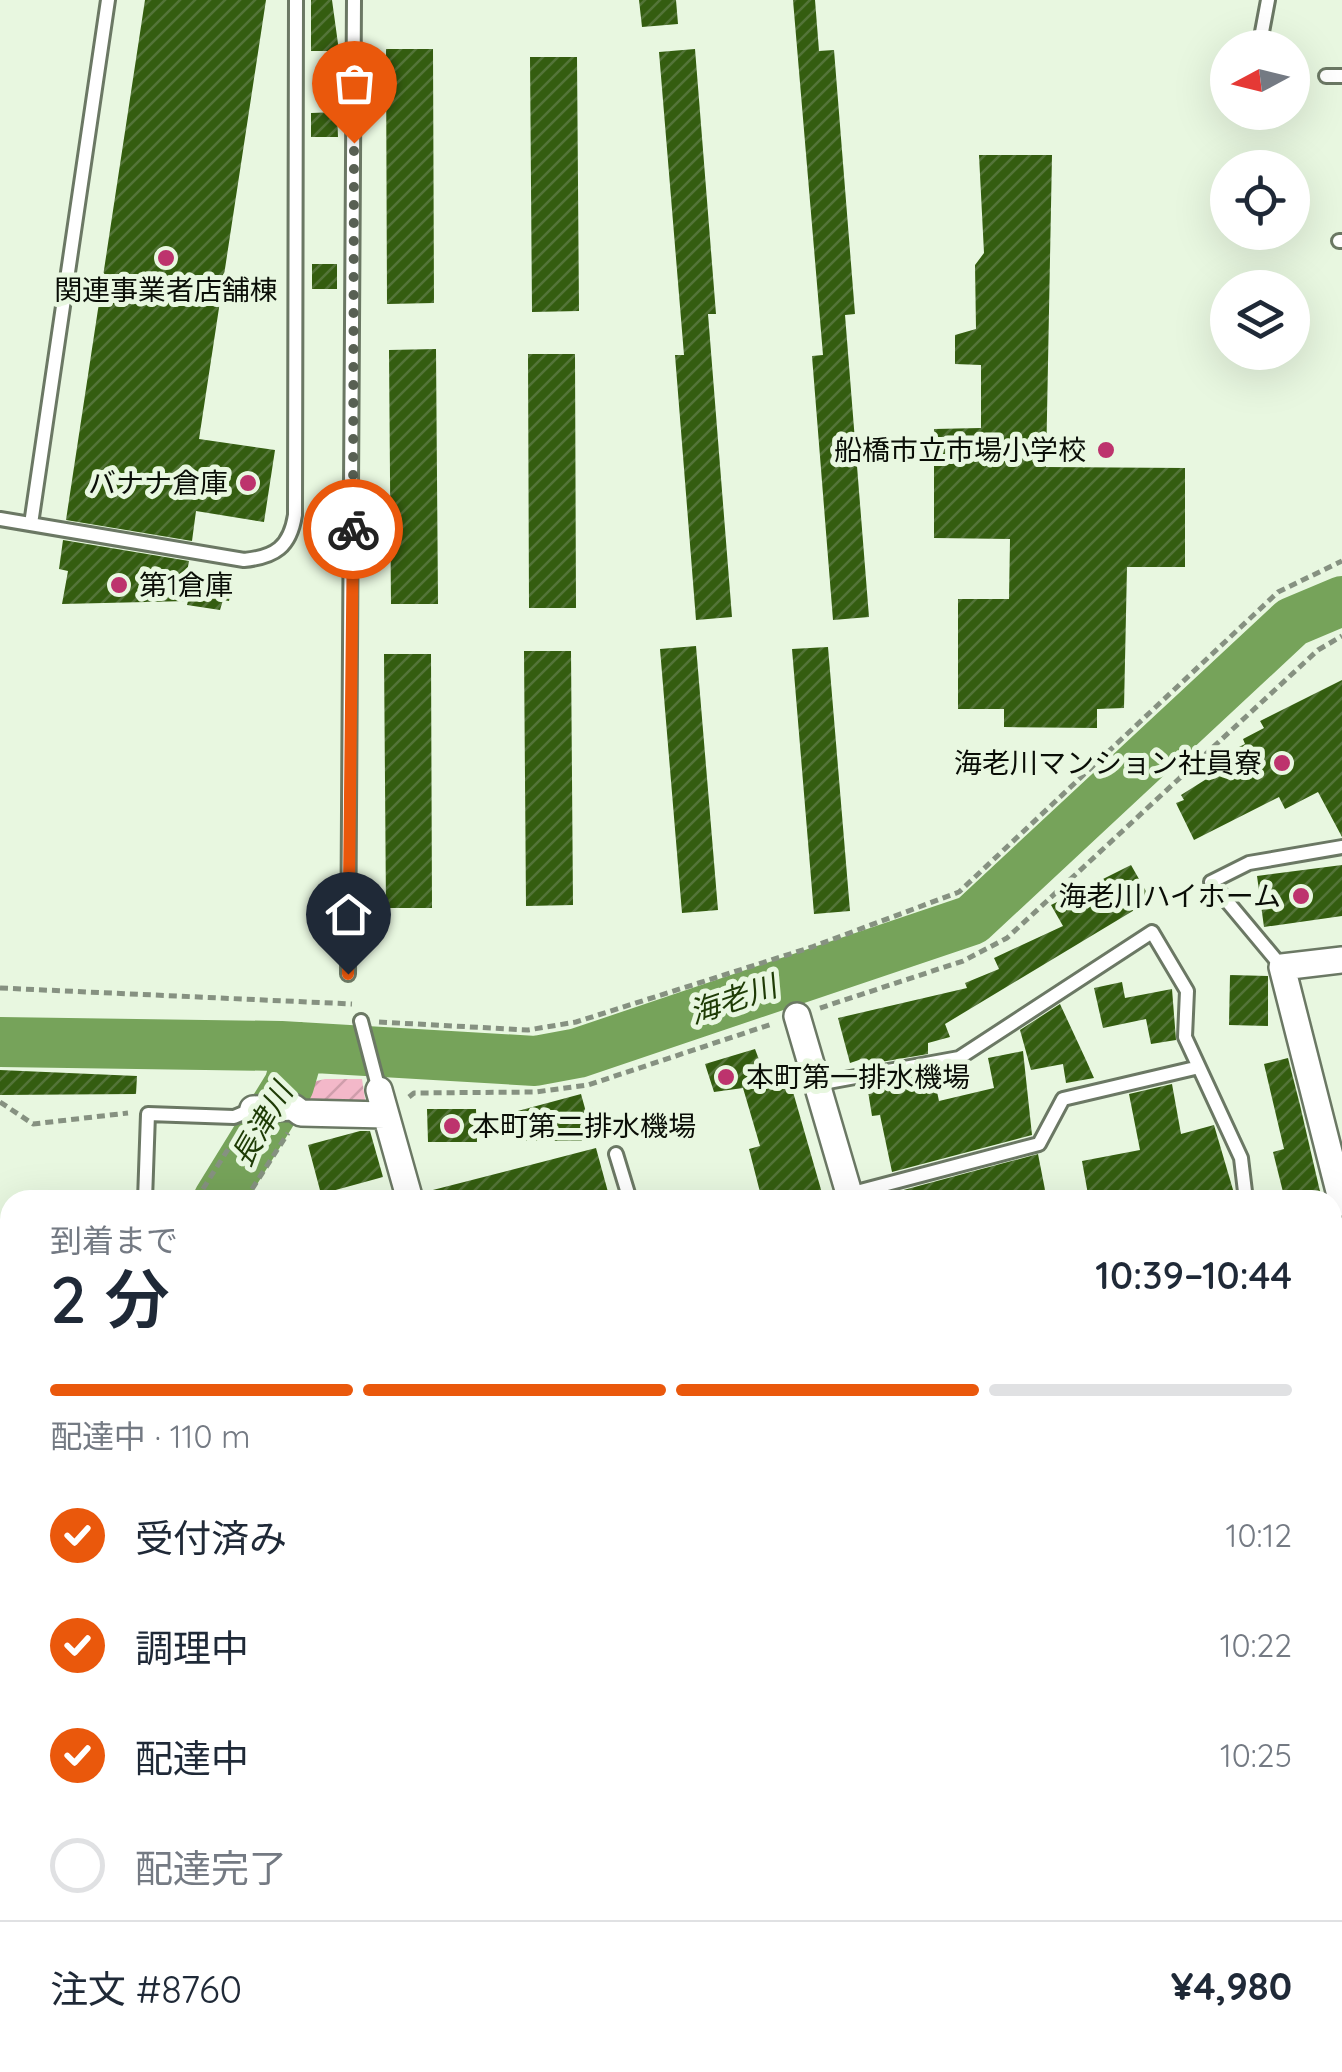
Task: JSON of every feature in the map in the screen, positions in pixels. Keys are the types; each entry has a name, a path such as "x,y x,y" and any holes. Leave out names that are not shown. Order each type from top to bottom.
{"street":[{"path":"1339,1190 1282,967 1342,960"},
{"path":"798,1016 848,1190"},
{"path":"256,1108 297,1110 382,1103 407,1190"}],"lane":[{"path":"31,524 108,0"},
{"path":"0,519 244,560 267,558 284,547 292,533 296,0"},
{"path":"348,974 354,0"},
{"path":"1262,30 1268,0"},
{"path":"1326,76 1342,76"},
{"path":"1282,967 1211,882 1249,862 1342,847"},
{"path":"817,1084 959,1058 1152,932 1187,991 1185,1037 1195,1068 1241,1158 1245,1190"},
{"path":"361,1021 382,1103"},
{"path":"875,1190 1039,1144 1062,1099 1195,1068"},
{"path":"145,1190 148,1114 234,1117 256,1108"},
{"path":"616,1154 627,1190"}],"path":[{"path":"361,1021 528,1030 576,1022 812,948 959,892 1278,592 1342,562"},
{"path":"382,1103 414,1092 535,1092 588,1085 963,961 1008,938 1318,650 1342,636"},
{"path":"0,988 356,1004"},
{"path":"0,1102 33,1124 124,1115 137,1107"},
{"path":"203,1190 256,1108"},
{"path":"251,1190 297,1110"}],"shaded area":[{"path":"362,1079 366,1106 317,1106 302,1094 308,1083"}],"building":[{"name":"関連事業者店舗棟","path":"145,0 266,0 199,439 275,450 264,522 196,511 192,541 66,520"},
{"path":"311,0 332,0 339,51 311,51"},
{"path":"639,0 676,0 678,24 642,27"},
{"path":"793,0 815,0 819,51 834,50 855,314 845,315 869,617 833,620 812,356 823,355"},
{"path":"386,49 433,49 434,303 387,304"},
{"path":"695,49 716,314 708,314 732,617 696,620 675,355 684,355 659,52"},
{"path":"530,57 577,57 579,311 532,312"},
{"path":"337,112 338,137 311,137 311,113"},
{"path":"979,155 1052,155 1046,467 1185,468 1185,567 1127,567 1124,708 1097,709 1097,728 1004,727 1004,709 958,709 958,599 1009,599 1010,539 934,538 934,429 981,428 981,365 955,364 955,335 976,329 975,265 984,253"},
{"path":"312,264 337,264 337,289 312,289"},
{"path":"436,349 438,604 391,604 389,350"},
{"path":"528,354 575,354 576,608 529,608"},
{"path":"63,540 189,561 187,572 233,580 229,601 223,600 220,610 187,605 188,601 62,604 68,571 59,569"},
{"path":"696,646 718,910 682,913 660,649"},
{"path":"828,647 850,911 814,914 792,649"},
{"path":"524,651 571,651 573,905 526,906"},
{"path":"384,654 431,654 432,908 386,908"},
{"name":"海老川マンション社員寮","path":"1342,680 1342,837 1318,792 1285,809 1279,797 1194,840 1176,803 1184,800 1181,795 1216,773 1213,767 1232,758 1229,752 1264,728 1260,721"},
{"path":"1131,865 1151,900 945,1024 950,1037 928,1043 928,1054 863,1065 862,1059 850,1063 838,1018 967,988 965,983 999,969 994,958 1063,926 1051,905"},
{"name":"海老川ハイホーム","path":"1342,865 1342,916 1264,927 1257,876"},
{"path":"1230,975 1268,976 1268,1026 1229,1025"},
{"path":"1122,982 1125,998 1172,989 1176,1040 1151,1044 1146,1019 1103,1028 1094,988"},
{"path":"1060,1004 1094,1078 1066,1083 1063,1064 1031,1070 1020,1030"},
{"path":"755,1049 766,1078 787,1071 821,1190 759,1190 749,1149 760,1146 743,1088 714,1092 705,1064"},
{"path":"1023,1051 1032,1135 892,1172 880,1115 872,1116 867,1085 933,1073 939,1101 994,1088 988,1058"},
{"path":"1288,1058 1320,1190 1282,1190 1273,1152 1284,1149 1264,1064"},
{"path":"0,1070 137,1076 136,1094 0,1095"},
{"path":"1172,1084 1181,1134 1214,1125 1233,1190 1087,1190 1082,1161 1140,1150 1129,1094"},
{"path":"581,1094 594,1141 522,1141 514,1112"},
{"name":"本町第二排水機場","path":"427,1109 476,1109 477,1142 428,1142"},
{"path":"370,1131 383,1177 336,1190 320,1190 308,1145"},
{"path":"596,1148 607,1190 433,1190"},
{"path":"1038,1154 1045,1190 903,1190"}],"waterway":[{"name":"海老川","path":"0,1042 281,1046 535,1061 578,1053 972,920 1292,622 1342,601"},
{"name":"長津川","path":"224,1190 289,1085 300,1047"}],"way so far":[{"path":"353,529 354,143"}],"place":[{"name":"関連事業者店舗棟","path":"166,258"},
{"name":"船橋市立市場小学校","path":"1106,450"},
{"name":"バナナ倉庫","path":"248,483"},
{"name":"第1倉庫","path":"119,585"},
{"name":"海老川マンション社員寮","path":"1282,763"},
{"name":"海老川ハイホーム","path":"1301,896"},
{"name":"本町第一排水機場","path":"726,1077"},
{"name":"本町第二排水機場","path":"452,1126"}],"route":[{"path":"348,974 353,529"}]}
